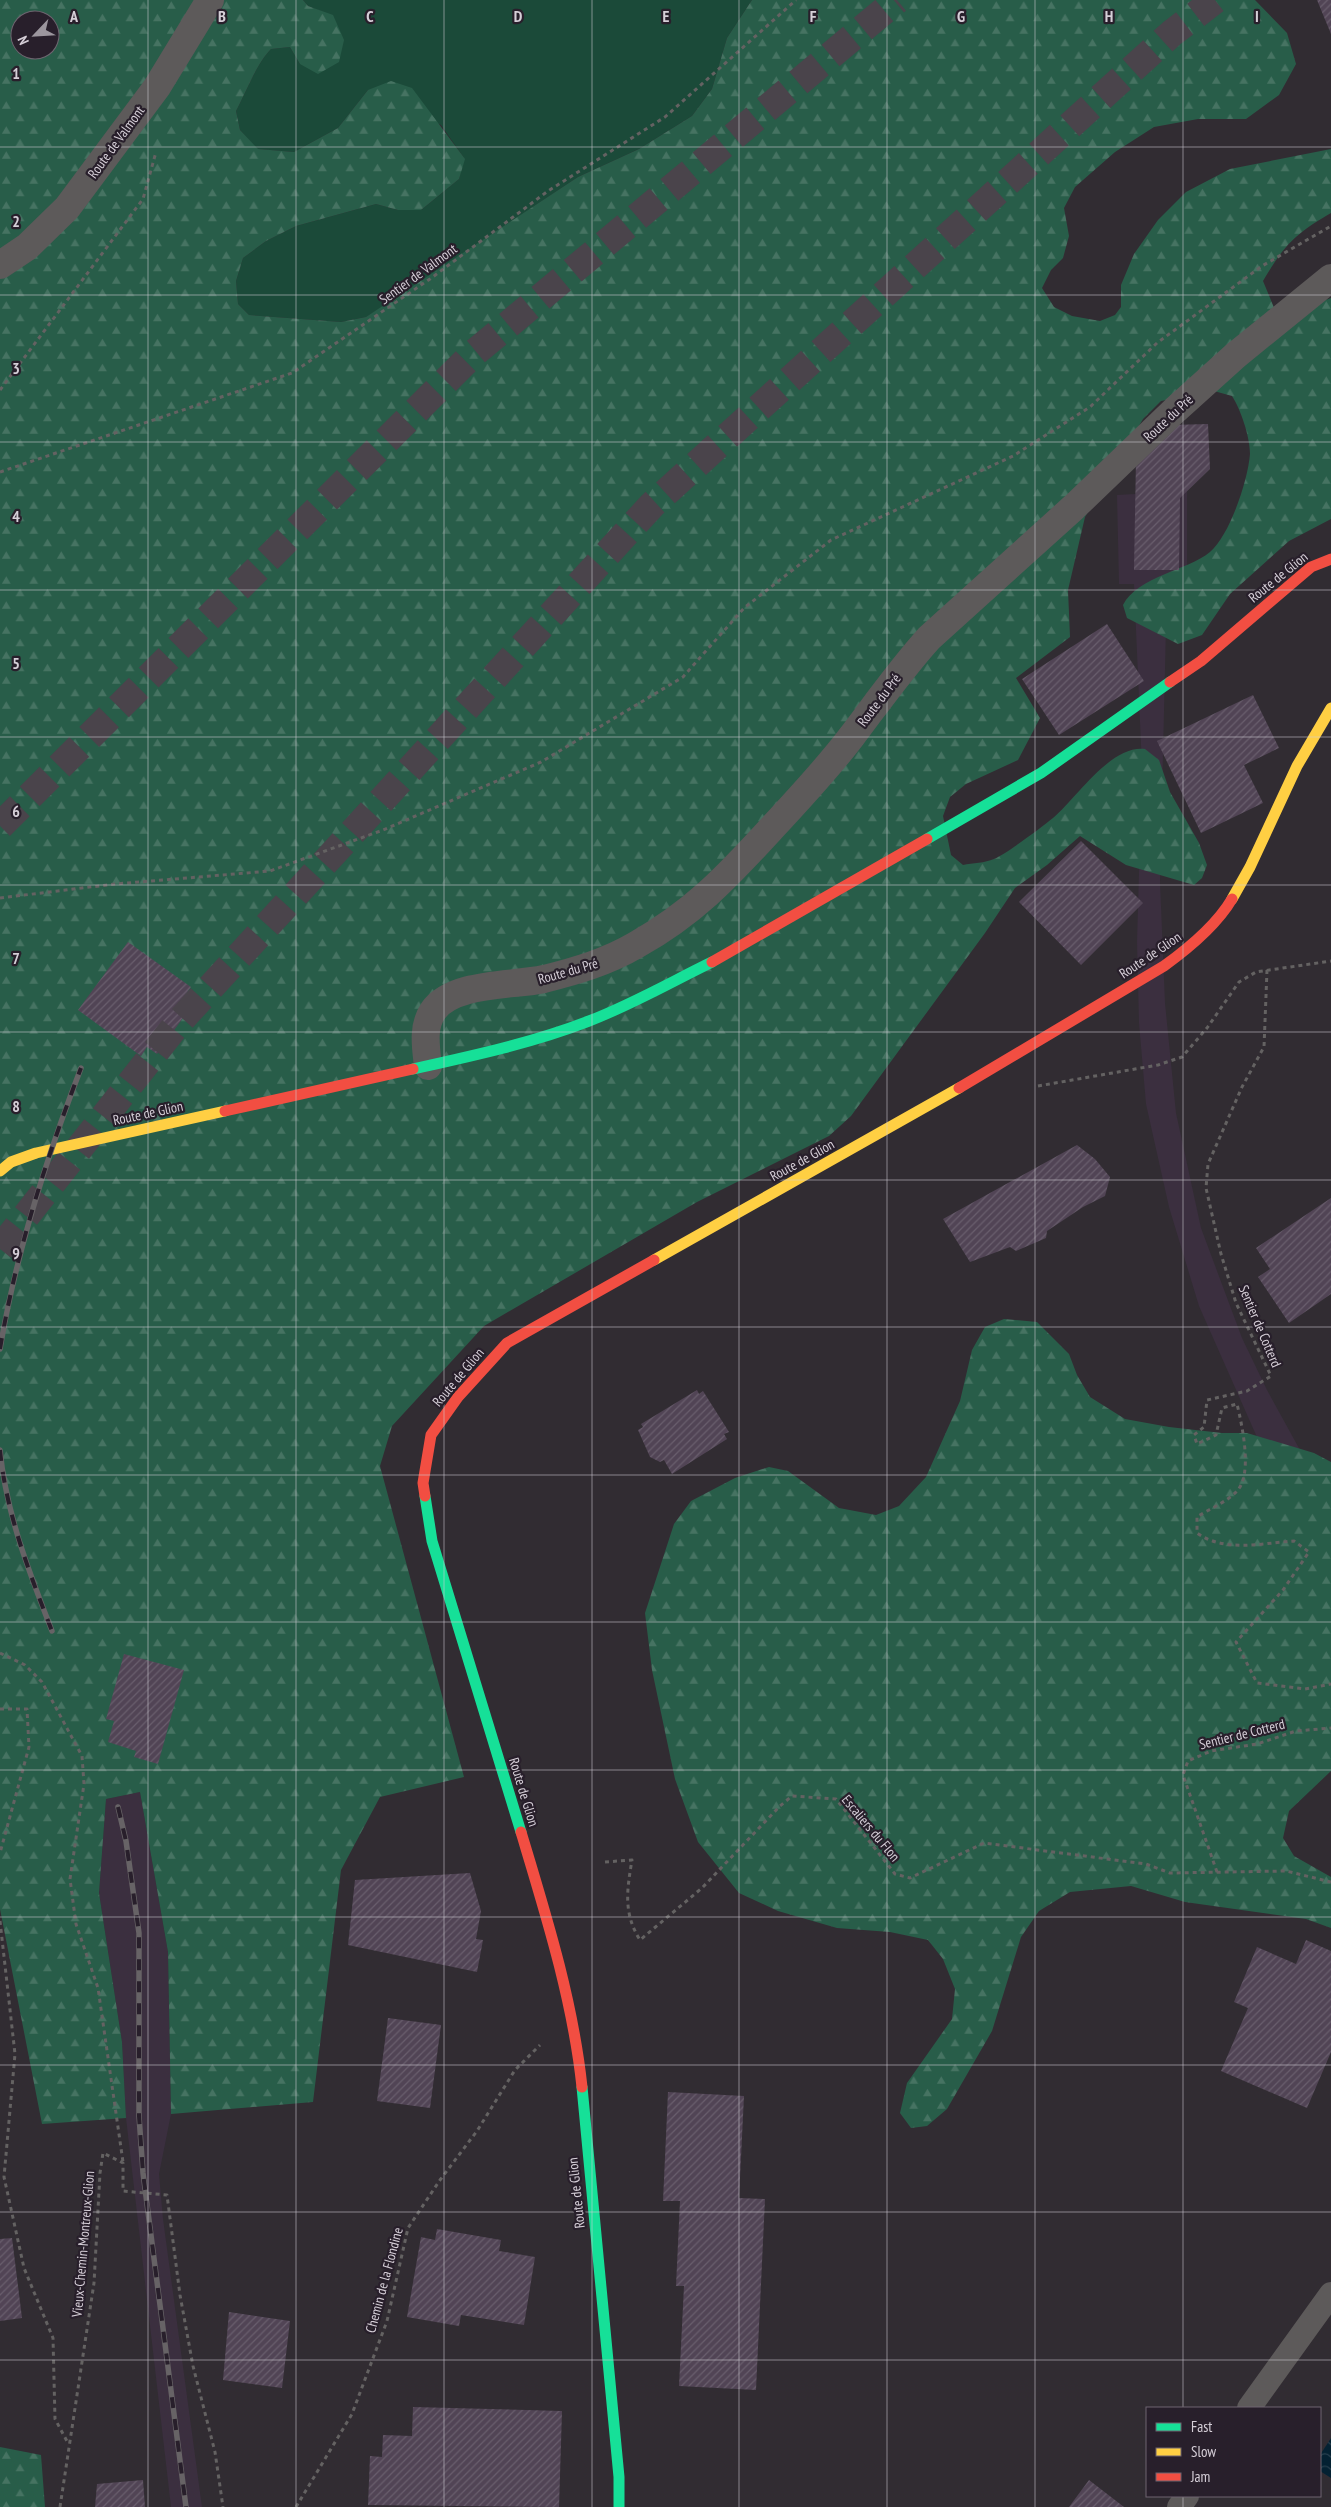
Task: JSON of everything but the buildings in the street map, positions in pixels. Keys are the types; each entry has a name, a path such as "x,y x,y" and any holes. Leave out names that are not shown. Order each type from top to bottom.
{"street":[{"name":"Route de Valmont","path":"0,265 26,247 68,208 157,87 210,0"},
{"name":"Route du Pré","path":"428,1066 426,1043 428,1022 434,1010 442,1002 471,990 541,980 593,965 620,954 690,911 745,859 819,776 929,638 1074,507 1182,404 1236,356 1331,278"},
{"name":"Route de Glion","path":"0,1171 11,1162 36,1153 428,1066 526,1042 589,1021 651,993 734,950 1041,773 1080,747 1116,718 1201,662 1311,567 1331,559"},
{"name":"Route de Glion","path":"619,2507 619,2477 578,2060 541,1898 432,1541 423,1483 431,1435 458,1397 507,1343 970,1082 1164,966 1189,948 1226,909 1250,868 1297,766 1331,708"}],"lane":[{"path":"1250,2407 1331,2294"}],"path":[{"name":"Sentier de Valmont","path":"0,472 292,373 430,279 548,191 665,116 796,0"},
{"path":"0,390 144,198 158,144"},
{"path":"0,898 115,884 270,871 383,830 541,762 683,677 744,608 831,540 1021,451 1090,407 1157,343 1254,272 1331,226"},
{"path":"1136,1068 1158,1065 1182,1057 1207,1028 1239,982 1256,972 1331,961"},
{"name":"Sentier de Cotterd","path":"1267,970 1264,1047 1242,1087 1208,1164 1206,1188 1221,1254 1236,1303 1270,1376 1247,1391 1208,1400 1204,1426 1194,1435 1197,1444 1216,1436 1222,1408 1237,1404 1244,1446 1243,1482 1236,1492 1197,1517 1197,1533 1204,1538 1228,1546 1294,1541 1308,1552 1283,1590 1236,1642 1257,1683 1305,1689 1331,1684"},
{"path":"0,1653 25,1665 42,1682 82,1756 84,1784 70,1879 76,1924 98,1988 123,2163 123,2191 167,2195 180,2295 193,2366 215,2452 223,2507"},
{"path":"0,1709 27,1709 28,1746 0,1853"},
{"name":"Sentier de Cotterd","path":"1216,1872 1183,1775 1188,1760 1210,1752 1256,1744 1296,1731 1331,1728"},
{"name":"Escaliers du Flon","path":"605,1862 632,1860 626,1896 634,1931 640,1940 702,1888 780,1806 792,1796 836,1799 896,1874 910,1878 984,1843 1146,1864 1170,1872 1286,1871 1331,1882"},
{"path":"0,1921 15,2054 4,2177 24,2268 53,2338 55,2419 68,2444"},
{"name":"Chemin de la Flondine","path":"296,2507 352,2414 387,2321 408,2228 440,2180 477,2131 515,2070"},
{"name":"Vieux-Chemin-Montreux-Glion","path":"60,2507 68,2444 94,2283 100,2173 103,2153 123,2163"}],"shaded area":[{"path":"1187,491 1187,583 1167,584 1160,882 1165,1003 1176,1113 1201,1228 1242,1338 1267,1390 1311,1470 1260,1444 1199,1306 1169,1207 1146,1104 1139,1023 1137,942 1142,767 1134,584 1119,584 1117,495"},
{"path":"140,1792 168,1952 171,2114 159,2174 163,2219 202,2507 171,2507 126,2118 122,2042 99,1893 106,1799"}],"green space":[{"path":"0,0 303,0 308,6 333,15 344,40 339,62 318,74 300,64 290,47 271,49 256,70 236,111 240,130 258,149 294,152 338,128 368,90 391,81 412,88 465,159 459,179 421,210 398,210 376,204 296,226 266,241 243,258 236,281 238,304 249,315 341,322 366,317 578,177 639,149 692,116 712,89 727,38 752,0 1255,0 1287,33 1296,64 1279,95 1246,119 1198,119 1154,127 1115,152 1075,187 1064,208 1069,236 1063,258 1051,270 1042,288 1054,307 1072,316 1100,321 1115,315 1121,307 1121,285 1134,254 1158,220 1186,192 1230,169 1331,149 1331,213 1308,227 1291,241 1277,258 1263,281 1275,310 1315,304 1331,298 1331,519 1289,541 1230,594 1202,635 1178,644 1127,618 1123,605 1130,595 1151,580 1200,559 1217,544 1237,506 1249,465 1250,447 1247,432 1232,396 1214,391 1161,401 1143,419 1085,517 1068,590 1070,637 1016,678 1040,718 1018,760 966,784 950,797 943,816 951,855 963,865 990,860 1000,856 1033,834 1053,818 1095,774 1119,755 1132,750 1145,749 1159,760 1170,792 1199,843 1207,865 1202,878 1194,885 1126,865 1080,836 1047,865 1015,888 985,933 851,1116 829,1136 697,1202 484,1326 392,1426 380,1466 464,1777 380,1797 341,1870 313,2102 171,2114 168,1952 140,1792 106,1799 99,1893 122,2042 126,2118 42,2124 0,1909"},
{"path":"303,0 752,0 727,38 712,89 692,116 639,149 578,177 366,317 341,322 249,315 238,304 236,281 243,258 266,241 296,226 376,204 398,210 421,210 459,179 464,158 441,125 368,90 338,128 294,152 257,149 240,130 236,111 256,70 271,49 290,47 300,64 333,16 308,6"},
{"path":"1004,1319 1037,1322 1069,1354 1077,1375 1090,1397 1125,1419 1169,1427 1222,1433 1247,1433 1314,1453 1331,1462 1331,1771 1289,1811 1283,1838 1294,1856 1331,1877 1331,1928 1306,1919 1185,1902 1131,1886 1070,1892 1039,1911 1021,1937 992,2031 947,2109 927,2126 911,2128 900,2113 907,2083 952,2019 955,1989 943,1959 928,1940 890,1932 837,1928 778,1911 739,1893 698,1842 675,1779 652,1670 645,1613 674,1524 691,1501 735,1478 769,1467 788,1471 839,1508 876,1515 899,1506 926,1477 960,1401 972,1350 985,1327"},
{"path":"0,2447 41,2455 45,2507 0,2507"}],"water":[{"path":"1331,2438 1331,2478 1321,2472 1321,2453"}],"tunnel":[{"path":"0,826 473,354 897,0"},
{"path":"0,1249 178,1023 652,505 1172,33 1215,0"}],"railway":[{"path":"0,1349 14,1277 33,1206 81,1068"},
{"path":"0,1450 7,1497 13,1519 27,1564 52,1631"},
{"path":"118,1807 126,1841 139,1933 139,2116 143,2173 186,2507"}],"traffic: fast":[{"path":"927,839 1041,773 1170,682"},
{"path":"413,1069 502,1048 567,1029 620,1008 712,962"},
{"path":"425,1496 432,1541 521,1832"},
{"path":"582,2087 619,2477 619,2507"}],"traffic: slow":[{"path":"1232,899 1250,867 1297,766 1331,708"},
{"path":"654,1260 959,1088"},
{"path":"0,1171 11,1162 36,1153 225,1111"}],"traffic: jam":[{"path":"1170,682 1201,661 1311,567 1331,559"},
{"path":"712,962 927,839"},
{"path":"959,1088 1164,966 1201,936 1226,909 1232,899"},
{"path":"225,1111 413,1069"},
{"path":"425,1496 423,1483 431,1435 458,1397 507,1343 654,1260"},
{"path":"521,1832 549,1926 565,1990 578,2055 582,2087"}]}
